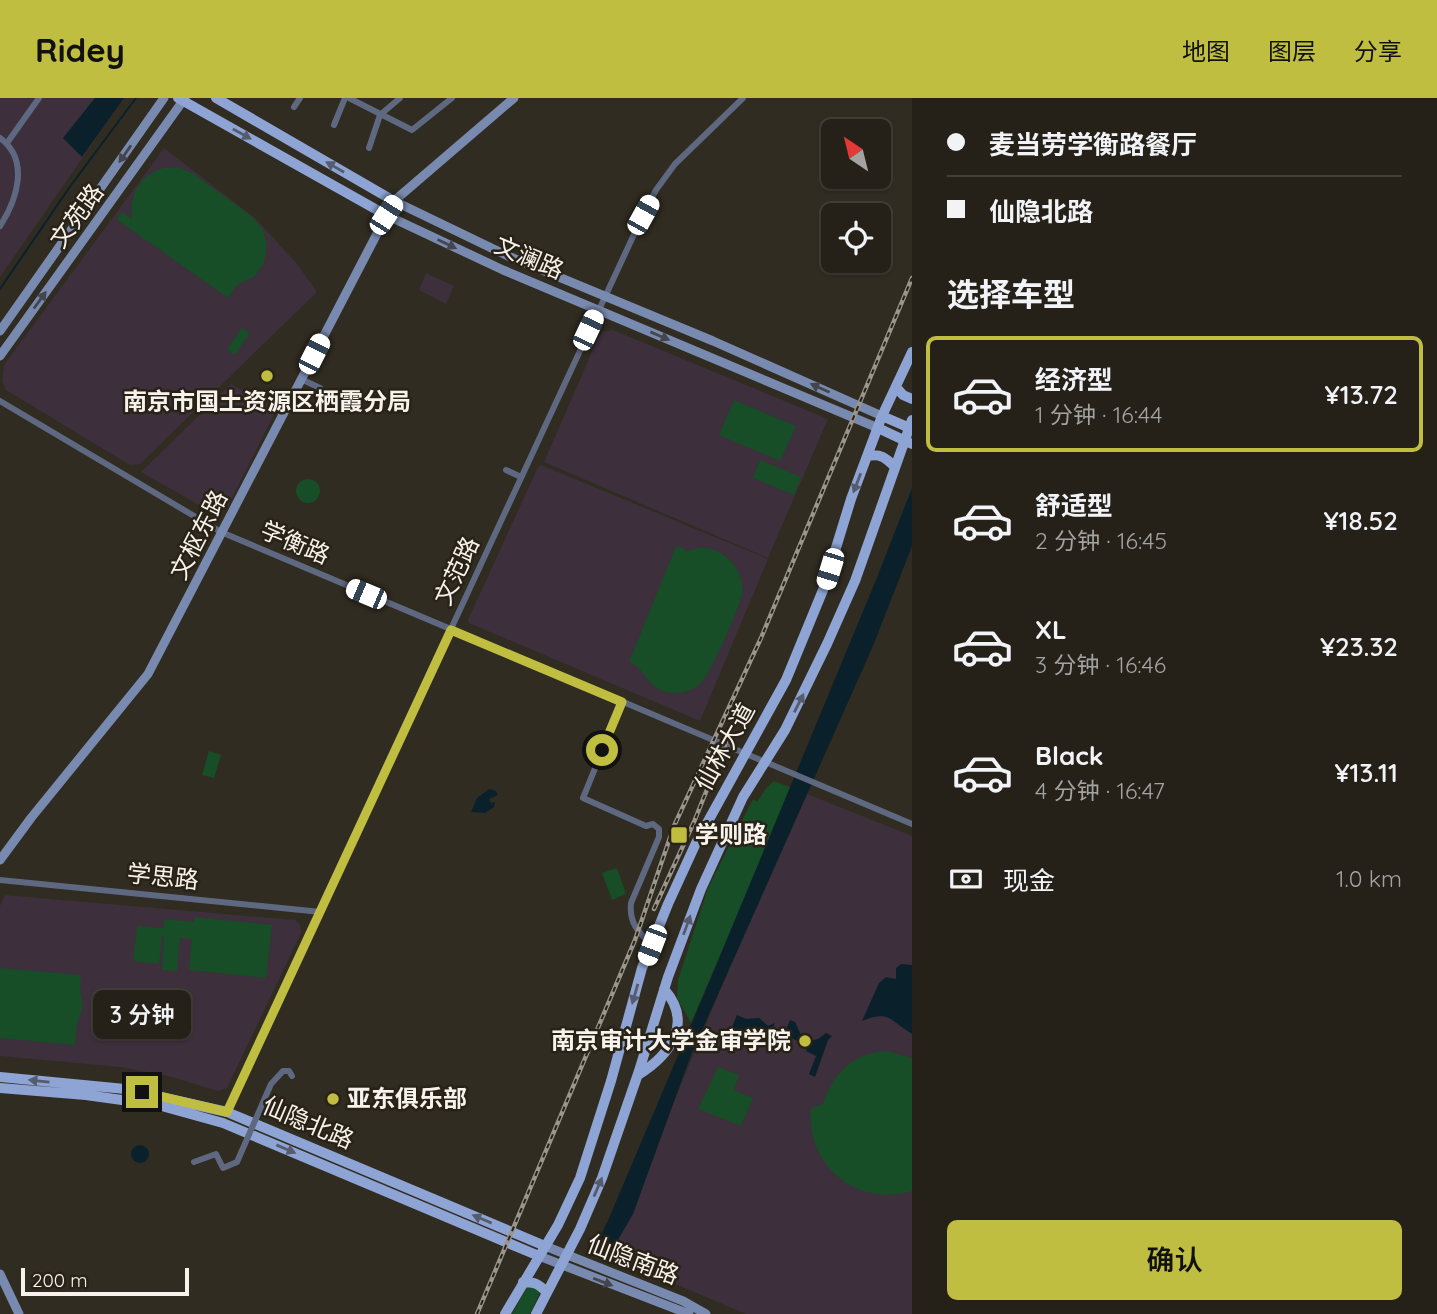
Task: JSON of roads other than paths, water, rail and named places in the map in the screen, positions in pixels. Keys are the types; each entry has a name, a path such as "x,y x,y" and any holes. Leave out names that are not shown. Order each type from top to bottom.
{"main road":[{"name":"文苑路","path":"0,331 164,98"},
{"name":"文澜路","path":"216,98 394,201 508,256 713,341 882,416"},
{"name":"文枢东路","path":"0,860 148,674 394,201 514,98"},
{"name":"文苑路","path":"0,356 182,99"},
{"name":"文澜路","path":"182,99 386,215 482,261 878,428"},
{"name":"仙林大道","path":"505,1314 562,1216 580,1178 611,1081 642,968 696,843 786,680 824,590 851,499 882,416 912,352"},
{"path":"896,387 902,395 912,399"},
{"path":"882,416 911,425"},
{"name":"仙林大道","path":"536,1314 602,1178 638,1075 664,989 701,889 743,797 785,730 855,580 895,467 908,442 911,425"},
{"path":"878,428 908,442"},
{"path":"868,456 876,454 885,457 895,467"},
{"path":"765,721 770,729 776,732 785,730"},
{"path":"727,786 739,789 743,797"},
{"path":"638,1075 662,1058 679,1022 674,1001 664,989"},
{"name":"仙隐北路","path":"0,1077 125,1089 227,1112 545,1246"},
{"name":"仙隐北路","path":"0,1088 86,1095 158,1105 223,1123 539,1256"},
{"path":"562,1216 566,1229 575,1230 581,1225"},
{"name":"仙隐南路","path":"545,1246 683,1301 706,1314"},
{"name":"仙隐南路","path":"539,1256 689,1314"},
{"path":"0,1274 19,1314"},
{"path":"523,1282 540,1285 546,1292"}],"street":[{"path":"7,143 39,98"},
{"path":"294,107 300,98"},
{"path":"334,125 347,98 412,130 452,98"},
{"path":"369,148 380,115 400,98"},
{"path":"436,98 442,106"},
{"name":"文范路","path":"223,1123 597,310 656,190 675,164 743,98"},
{"path":"0,138 7,143 18,167 19,185 14,203 0,226"},
{"path":"301,379 320,388"},
{"name":"学衡路","path":"0,401 221,532 745,755"},
{"path":"506,470 521,477"},
{"path":"622,702 583,797 646,826 656,825 659,829 659,837 630,911 635,929 652,945"},
{"path":"745,755 912,824"},
{"name":"学思路","path":"0,880 321,912"},
{"path":"194,1162 216,1154 222,1168 237,1162 271,1084 283,1071 289,1071 292,1076"}],"water":[{"path":"95,98 124,98 82,157 63,138"},
{"path":"912,488 912,546 873,646 691,1055 633,1214 615,1245 601,1237 710,980"},
{"path":"489,789 496,791 498,795 489,799 491,803 495,802 494,807 485,813 471,812 477,798"},
{"path":"901,964 912,965 912,1034 889,1018 878,1016 862,1021 879,983 886,977 896,979 896,968"},
{"path":"737,1015 746,1019 759,1018 768,1026 775,1023 769,1037 757,1034 743,1043 730,1038"},
{"path":"790,1020 795,1022 801,1035 798,1041 784,1035"},
{"path":"826,1033 832,1036 828,1040 815,1077 809,1074 816,1056 806,1051 810,1041"},
{"path":"140,1145 146,1148 149,1154 146,1160 140,1163 134,1160 131,1154 134,1148"}],"waterway":[{"path":"0,289 69,188 136,98"},
{"path":"602,1247 610,1227"}],"railway":[{"path":"477,1314 635,940 674,826 761,638 912,278"},
{"path":"654,909 694,822 734,722"}],"place":[{"name":"南京市国土资源区栖霞分局","path":"267,376"},
{"name":"学则路","path":"679,835"},
{"name":"南京审计大学金审学院","path":"805,1041"},
{"name":"亚东俱乐部","path":"333,1099"}]}
